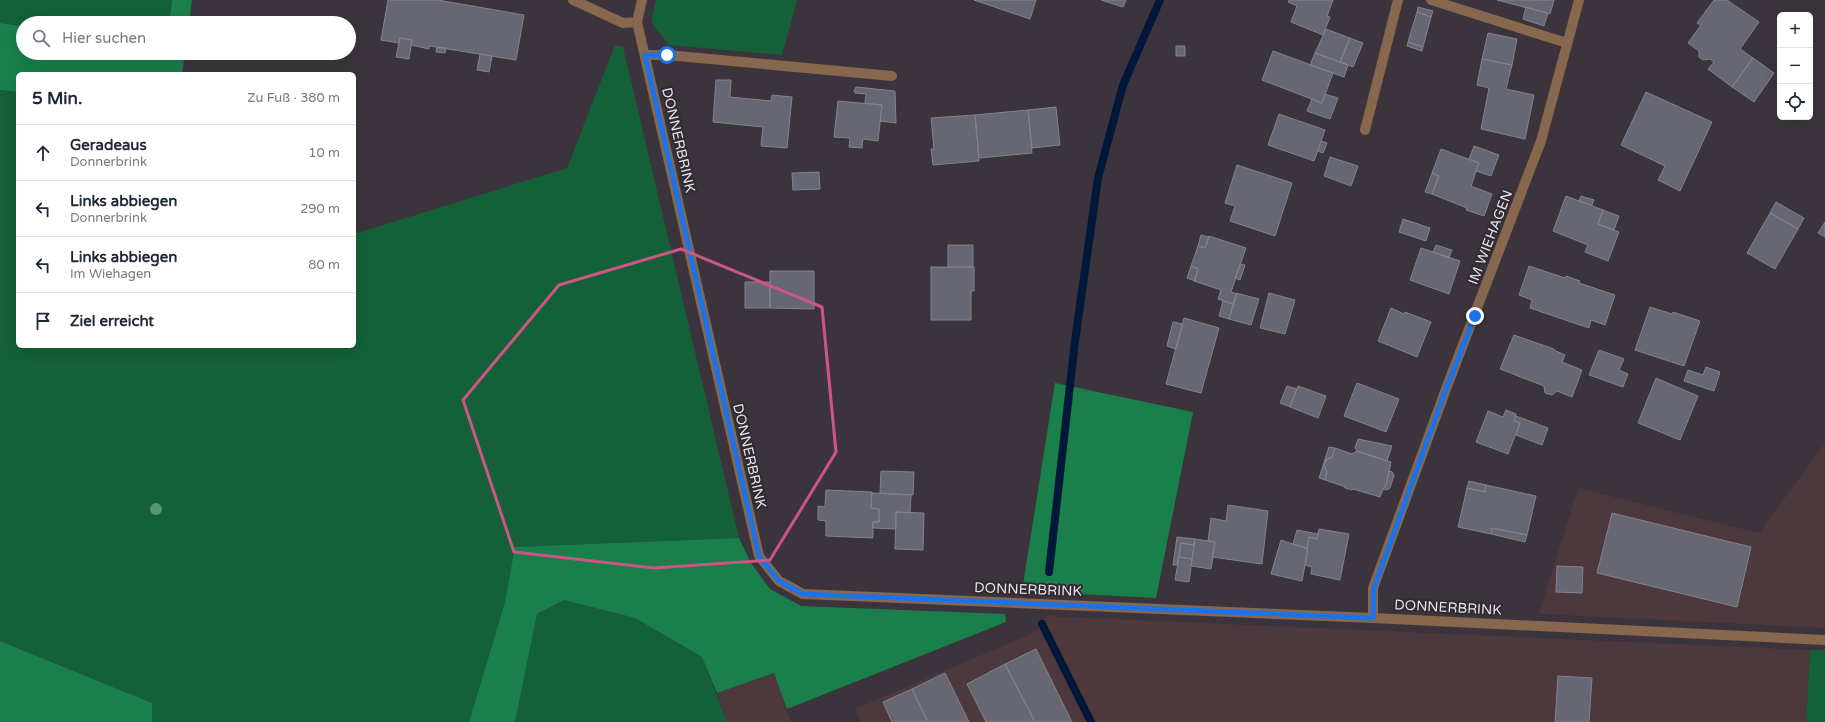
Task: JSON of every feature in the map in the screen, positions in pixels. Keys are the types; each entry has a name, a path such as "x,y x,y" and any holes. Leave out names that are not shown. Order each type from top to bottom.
{"street":[{"path":"573,0 623,23 637,22 642,0"},
{"path":"1365,130 1398,0"},
{"path":"1431,0 1567,43"},
{"name":"IM WIEHAGEN","path":"1373,618 1374,588 1446,389 1541,141 1579,0"},
{"name":"DONNERBRINK","path":"637,22 759,556 779,581 803,594 1373,618 1825,640"},
{"path":"645,55 892,76"}],"highlighted area":[{"path":"681,249 822,307 836,452 770,560 654,568 514,552 463,400 559,285"}],"shaded area":[{"path":"1825,443 1825,628 1539,614 1578,488 1759,533"},
{"path":"1046,616 1810,650 1806,722 861,722 855,709 1035,632"},
{"path":"774,673 791,722 727,722 717,693"}],"green space":[{"path":"0,0 172,0 170,16 16,16 16,25 0,23"},
{"path":"172,0 192,0 190,16 170,16"},
{"path":"656,0 797,0 782,55 669,45 651,22"},
{"path":"0,23 16,25 16,60 184,60 182,72 16,72 16,92 0,90"},
{"path":"615,45 623,47 739,538 516,547 505,602 469,722 152,722 152,703 0,641 0,90 16,92 16,348 356,348 356,233 567,168"},
{"path":"1055,383 1193,412 1156,598 1022,591"},
{"path":"739,538 751,563 770,589 801,606 1005,614 1006,622 787,709 774,673 717,693 702,657 635,618 564,600 537,614 515,722 469,722 505,602 515,547"},
{"path":"564,600 635,618 702,657 727,722 515,722 537,614"},
{"path":"0,641 152,703 152,722 0,722"},
{"path":"1810,650 1825,650 1825,722 1806,722"}],"building":[{"path":"388,0 438,0 524,15 516,60 429,46 429,49 411,45 412,40 400,38 399,43 381,40"},
{"path":"974,0 1036,0 1030,19"},
{"path":"1101,0 1126,0 1123,7"},
{"path":"1289,0 1333,0 1327,16 1330,17 1323,35 1291,22 1297,6 1288,2"},
{"path":"1497,0 1554,0 1550,14"},
{"path":"1714,0 1727,0 1759,22 1740,49 1753,58 1732,87 1708,69 1714,62 1710,59 1703,60 1699,57 1699,51 1688,43 1701,25 1697,23"},
{"path":"1418,7 1433,11 1431,17 1417,12"},
{"path":"1526,7 1548,13 1544,26 1523,19"},
{"path":"1417,12 1431,17 1423,47 1408,42"},
{"path":"1326,29 1350,38 1340,62 1315,53"},
{"path":"1488,33 1517,39 1512,65 1482,59"},
{"path":"400,38 412,40 409,59 396,57"},
{"path":"1350,38 1363,43 1353,67 1340,62"},
{"path":"1408,42 1423,47 1422,51 1407,46"},
{"path":"1176,46 1185,46 1185,56 1176,56"},
{"path":"437,47 446,48 445,53 436,52"},
{"path":"1273,51 1333,73 1322,103 1262,80"},
{"path":"1315,53 1348,65 1344,77 1310,65"},
{"path":"480,54 492,56 489,72 477,70"},
{"path":"1753,58 1774,73 1754,102 1732,87"},
{"path":"1482,59 1512,65 1506,89 1534,95 1525,139 1481,129 1489,88 1477,85"},
{"path":"716,80 731,80 730,97 771,101 772,95 792,97 787,148 761,146 763,127 713,122"},
{"path":"856,87 895,91 896,123 880,121 882,105 865,103 866,94 855,93 854,91"},
{"path":"1646,92 1712,122 1680,191 1658,180 1665,166 1621,145"},
{"path":"1325,94 1338,98 1330,119 1307,111 1312,99 1322,103"},
{"path":"838,101 882,105 878,141 863,139 862,148 849,147 850,138 834,137"},
{"path":"1056,107 1060,145 1032,148 1028,110"},
{"path":"1028,110 1032,153 979,158 975,115"},
{"path":"1279,114 1325,130 1314,161 1268,145"},
{"path":"975,115 979,161 933,165 931,149 934,149 931,118"},
{"path":"1321,141 1327,143 1323,153 1318,151"},
{"path":"1474,146 1499,155 1491,176 1476,171 1479,163 1469,159"},
{"path":"1441,149 1479,163 1471,186 1492,194 1484,216 1466,210 1467,208 1432,194 1439,176 1432,173"},
{"path":"1330,157 1358,166 1351,186 1324,176"},
{"path":"1237,165 1292,183 1275,236 1230,221 1235,206 1225,203"},
{"path":"819,172 820,189 793,190 792,173"},
{"path":"1432,173 1439,176 1432,194 1425,192"},
{"path":"1566,196 1603,210 1598,224 1619,232 1608,261 1585,252 1588,245 1553,231"},
{"path":"1581,196 1594,200 1592,205 1579,201"},
{"path":"1776,202 1804,218 1798,229 1770,213"},
{"path":"1603,210 1619,216 1614,230 1598,224"},
{"path":"1770,213 1798,229 1775,269 1747,253"},
{"path":"1403,219 1430,228 1426,241 1399,232"},
{"path":"1825,222 1825,237 1818,233"},
{"path":"1201,235 1209,237 1205,248 1198,246"},
{"path":"1209,236 1246,248 1231,292 1237,294 1234,304 1218,299 1221,290 1194,281 1198,269 1191,266 1198,246 1205,248"},
{"path":"948,245 973,245 973,267 948,267"},
{"path":"1436,245 1452,250 1449,258 1433,252"},
{"path":"1421,248 1460,261 1449,294 1410,280"},
{"path":"1240,264 1245,265 1240,280 1235,278"},
{"path":"1191,266 1198,269 1195,281 1187,278"},
{"path":"1529,266 1565,278 1566,276 1580,281 1579,283 1615,295 1605,325 1591,320 1589,328 1530,308 1532,300 1519,295"},
{"path":"931,267 974,267 974,291 971,291 971,320 931,320"},
{"path":"770,271 814,271 814,309 770,308"},
{"path":"745,282 770,282 770,308 745,308"},
{"path":"1236,293 1259,299 1251,325 1229,319"},
{"path":"1269,293 1295,300 1285,334 1260,328"},
{"path":"1223,301 1234,304 1229,319 1219,316"},
{"path":"1650,307 1672,314 1673,312 1700,321 1684,366 1635,350"},
{"path":"1391,308 1404,314 1405,312 1431,322 1417,357 1378,341"},
{"path":"1184,318 1219,328 1201,393 1166,384"},
{"path":"1173,322 1183,324 1176,349 1167,346"},
{"path":"1514,335 1554,349 1565,355 1562,362 1582,370 1572,397 1557,391 1552,395 1545,393 1544,386 1500,369"},
{"path":"1599,350 1624,359 1619,370 1628,374 1623,387 1589,375"},
{"path":"1706,367 1720,372 1714,391 1684,381 1688,370 1703,375"},
{"path":"1656,378 1698,396 1680,440 1638,423"},
{"path":"1357,383 1399,399 1386,432 1344,416"},
{"path":"1287,386 1297,389 1290,407 1280,403"},
{"path":"1298,386 1326,396 1318,418 1290,407"},
{"path":"1506,410 1516,414 1514,421 1520,423 1508,454 1476,442 1488,411 1503,417"},
{"path":"1516,416 1548,428 1542,445 1516,435 1520,423 1514,421"},
{"path":"1358,439 1392,446 1387,461 1357,451 1355,448"},
{"path":"1329,447 1335,448 1332,457 1326,460 1324,466 1327,472 1325,480 1319,478"},
{"path":"1335,448 1352,454 1357,451 1391,462 1386,485 1380,497 1345,488 1325,480 1327,472 1324,466 1326,460 1332,457"},
{"path":"881,471 914,472 913,495 880,493"},
{"path":"1389,471 1394,475 1390,488 1386,490 1383,489 1386,485"},
{"path":"1469,481 1486,485 1485,492 1467,488"},
{"path":"1486,485 1536,496 1527,535 1492,528 1491,534 1458,527 1467,488 1485,492"},
{"path":"826,490 872,492 871,508 879,509 879,522 873,522 873,538 826,536 826,521 818,520 818,506 825,507"},
{"path":"872,493 911,495 910,513 896,512 896,529 873,528 873,522 879,522 879,509 871,508"},
{"path":"1228,505 1268,511 1262,564 1212,557 1215,542 1208,541 1211,518 1226,521"},
{"path":"896,512 924,513 923,550 895,549"},
{"path":"1612,513 1751,547 1737,607 1597,573"},
{"path":"1492,528 1527,535 1525,542 1491,534"},
{"path":"1319,529 1349,534 1340,580 1311,574 1312,567 1305,565 1309,537 1317,539"},
{"path":"1297,530 1318,534 1317,539 1309,537 1307,548 1293,544"},
{"path":"1177,537 1195,539 1194,545 1181,543 1177,565 1173,565"},
{"path":"1195,539 1215,542 1211,569 1191,566"},
{"path":"1281,540 1308,549 1302,581 1271,574"},
{"path":"1181,543 1194,545 1192,559 1179,557"},
{"path":"1179,557 1192,559 1189,582 1175,580"},
{"path":"1557,566 1583,567 1582,593 1556,592"},
{"path":"1036,649 1072,722 1035,722 1005,664"},
{"path":"1005,664 1035,722 986,722 967,684"},
{"path":"945,673 969,722 928,722 912,689"},
{"path":"1558,676 1592,678 1589,722 1555,722"},
{"path":"912,689 928,722 892,722 883,702"}],"waterway":[{"path":"1049,572 1075,341 1098,178 1123,85 1160,0"},
{"path":"1042,624 1091,722"}],"route":[{"path":"667,55 645,55 759,556 779,581 803,594 1373,618 1374,588 1446,389 1475,316"}]}
